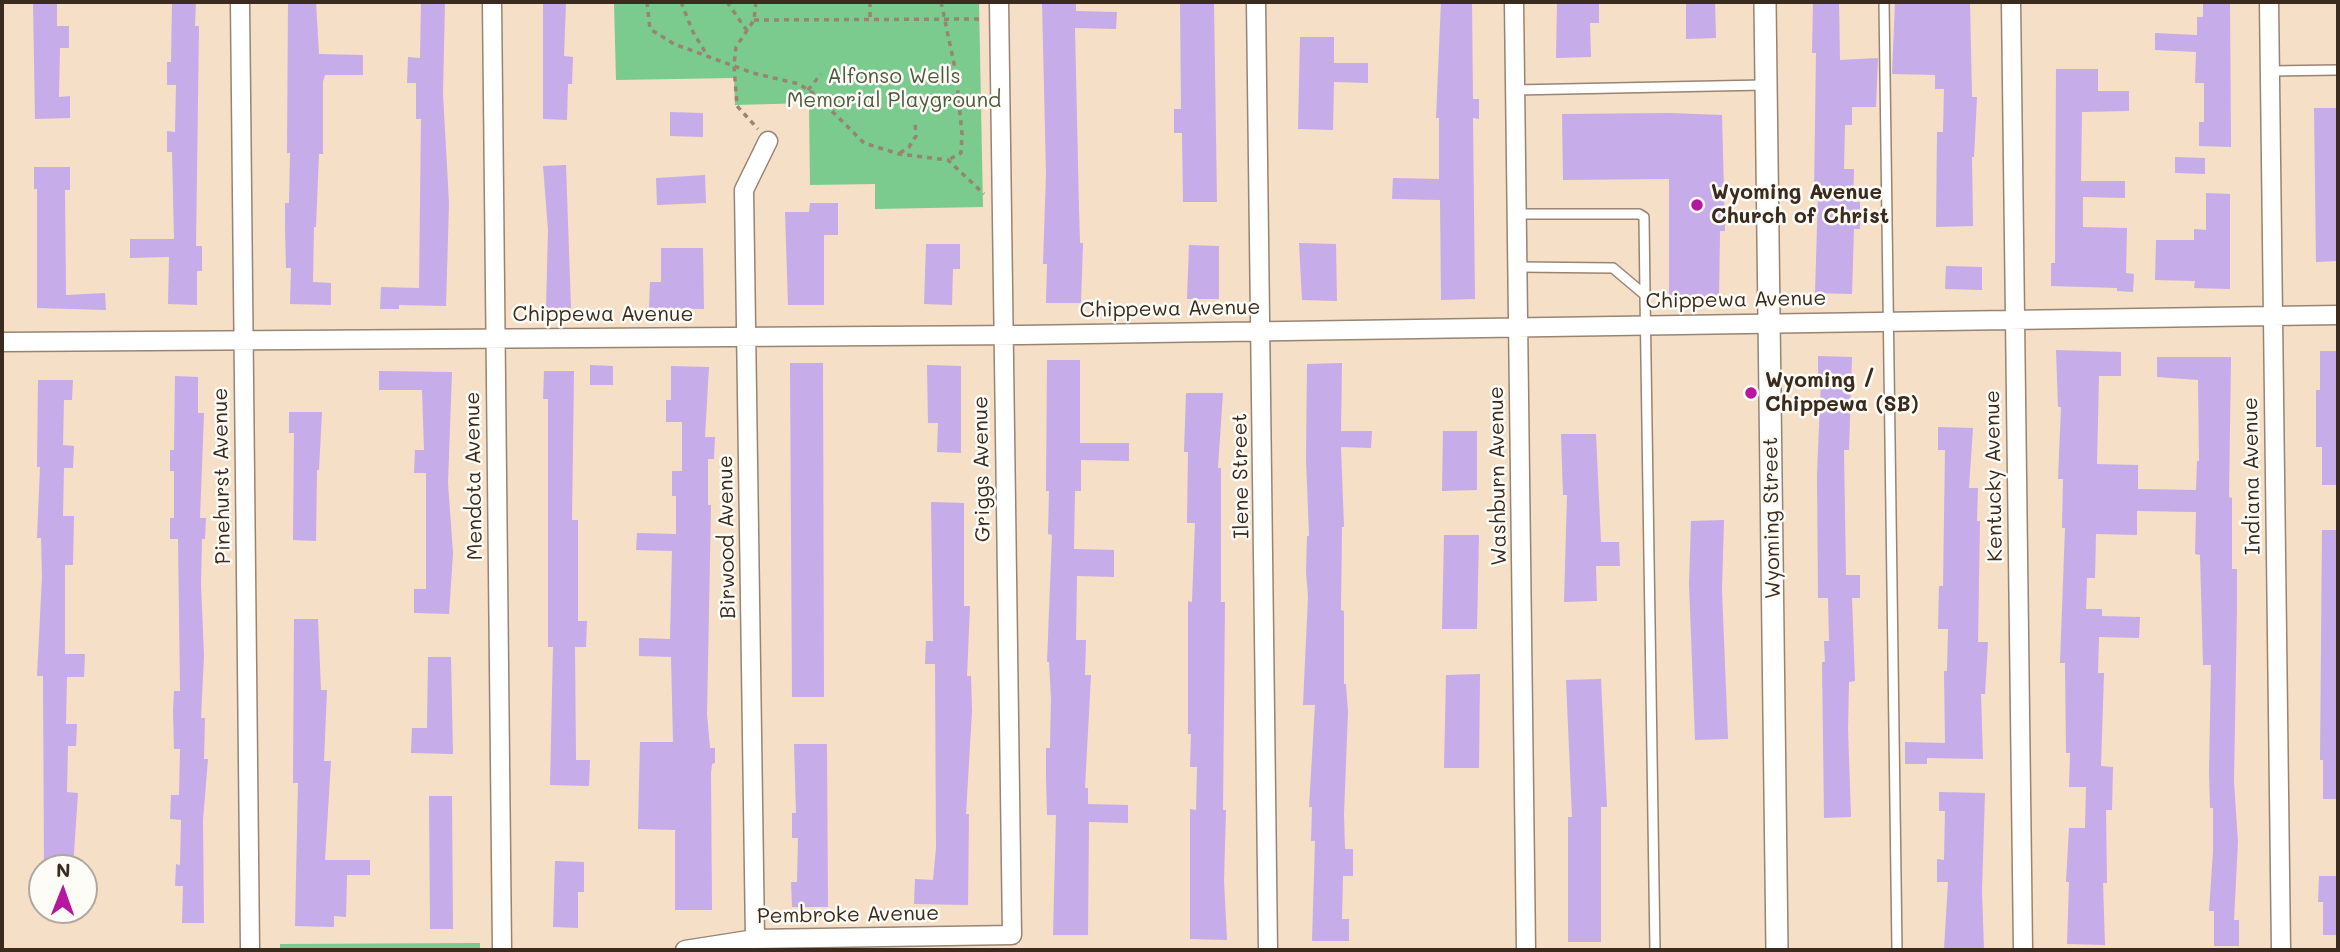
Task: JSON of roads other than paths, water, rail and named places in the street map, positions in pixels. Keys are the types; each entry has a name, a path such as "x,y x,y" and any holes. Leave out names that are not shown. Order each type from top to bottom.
{"street":[{"name":"Pinehurst Avenue","path":"240,2 250,950"},
{"name":"Mendota Avenue","path":"492,2 502,950"},
{"name":"Griggs Avenue","path":"999,2 1012,935"},
{"name":"Ilene Street","path":"1256,2 1268,950"},
{"name":"Washburn Avenue","path":"1514,2 1526,950"},
{"name":"Wyoming Street","path":"1765,2 1777,950"},
{"name":"Kentucky Avenue","path":"2011,2 2024,950"},
{"name":"Indiana Avenue","path":"2269,2 2281,950"},
{"name":"Birwood Avenue","path":"755,939 744,190 768,141"},
{"name":"Chippewa Avenue","path":"2,342 1003,335 1519,328 1769,321 2338,315"},
{"name":"Pembroke Avenue","path":"685,950 755,939 1012,935"}],"lane":[{"path":"1884,2 1897,950"},
{"path":"2270,71 2338,70"},
{"path":"1515,90 1766,85"},
{"path":"1518,214 1639,214 1644,217 1655,950"},
{"path":"1518,267 1614,268 1645,295"}],"place":[{"name":"Wyoming Avenue Church of Christ","path":"1697,205"},
{"name":"Wyoming / Chippewa (SB)","path":"1751,393"}],"park label":[{"name":"Alfonso Wells Memorial Playground","path":"894,89"}]}
